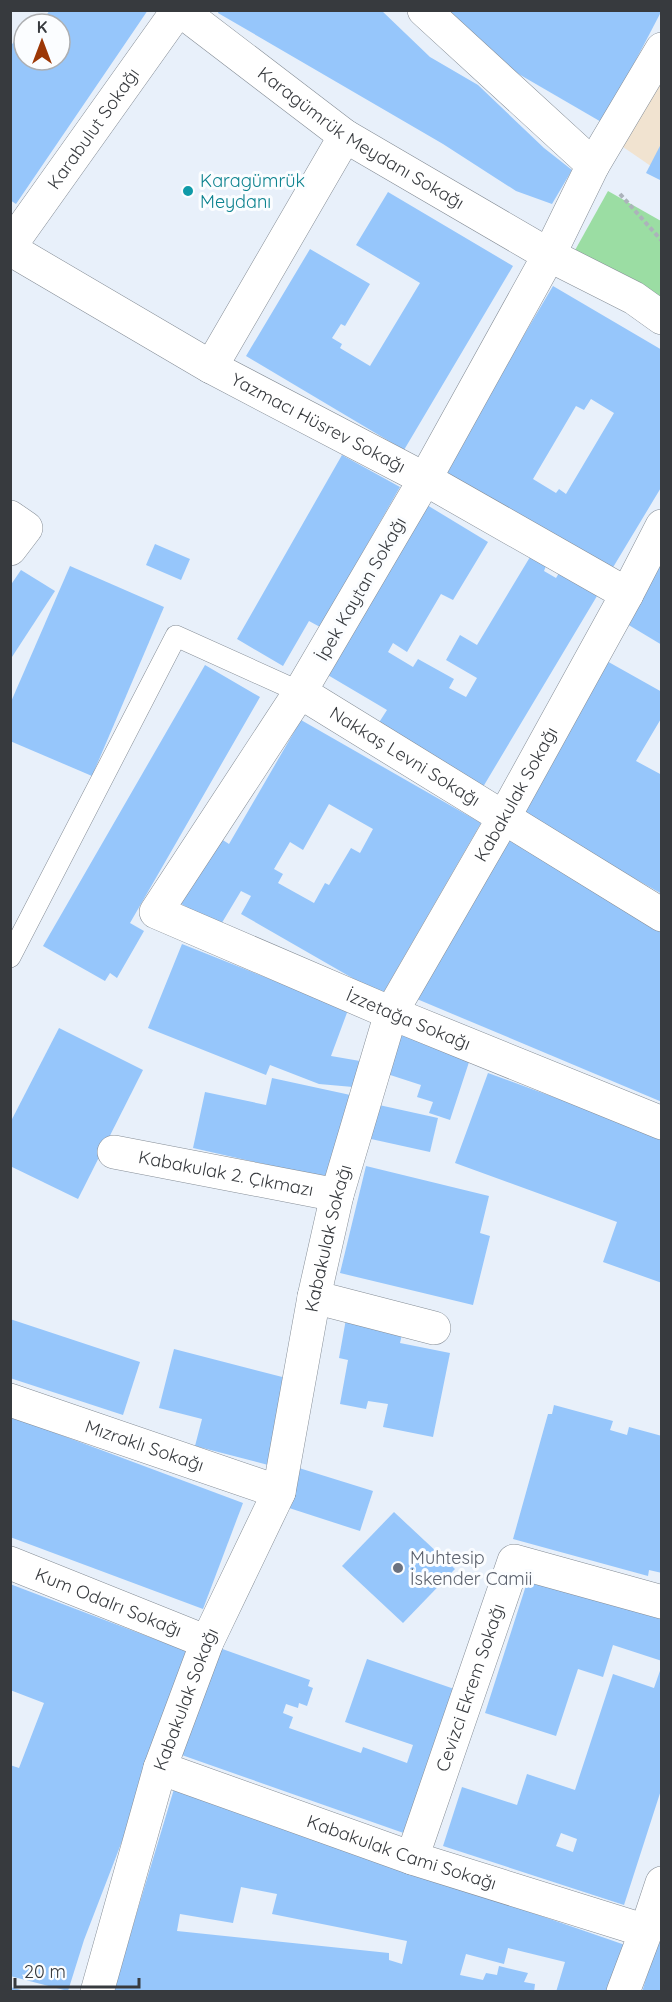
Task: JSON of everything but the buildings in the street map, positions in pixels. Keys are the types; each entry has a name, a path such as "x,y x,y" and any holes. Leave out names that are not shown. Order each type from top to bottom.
{"street":[{"name":"Karagümrük Meydanı Sokağı","path":"179,10 345,136 549,255 634,298 662,318"},
{"name":"Karabulut Sokağı","path":"10,248 179,10"},
{"path":"425,11 593,165"},
{"name":"İpek Kaytan Sokağı","path":"156,912 300,692 425,479 549,255 593,165 662,49"},
{"path":"212,367 345,136"},
{"name":"Yazmacı Hüsrev Sokağı","path":"10,248 212,367 425,479 627,594"},
{"path":"10,517 26,528 10,549"},
{"name":"Kabakulak Sokağı","path":"97,1992 160,1768 207,1642 279,1492 314,1297 338,1195 391,1013 503,819 662,526"},
{"name":"Nakkaş Levni Sokağı","path":"300,692 662,915"},
{"name":"İzzetağa Sokağı","path":"156,912 391,1013 662,1123"},
{"name":"Kabakulak 2. Çıkmazı","path":"114,1152 338,1195"},
{"path":"314,1297 434,1328"},
{"name":"Mızraklı Sokağı","path":"10,1400 279,1492"},
{"name":"Cevizci Ekrem Sokağı","path":"412,1858 514,1562 662,1602"},
{"name":"Kum Odalrı Sokağı","path":"10,1563 207,1642"},
{"name":"Kabakulak Cami Sokağı","path":"160,1768 412,1858 646,1931"},
{"path":"624,1992 662,1883"}],"lane":[{"path":"10,957 176,636 300,692"}],"path":[{"path":"593,165 662,241"}],"shaded area":[{"path":"661,63 661,173 610,138"}],"green space":[{"path":"608,191 661,221 661,302 574,252"}],"place":[{"name":"Karagümrük Meydanı","path":"188,191"},
{"name":"Muhtesip İskender Camii","path":"398,1568"}]}
